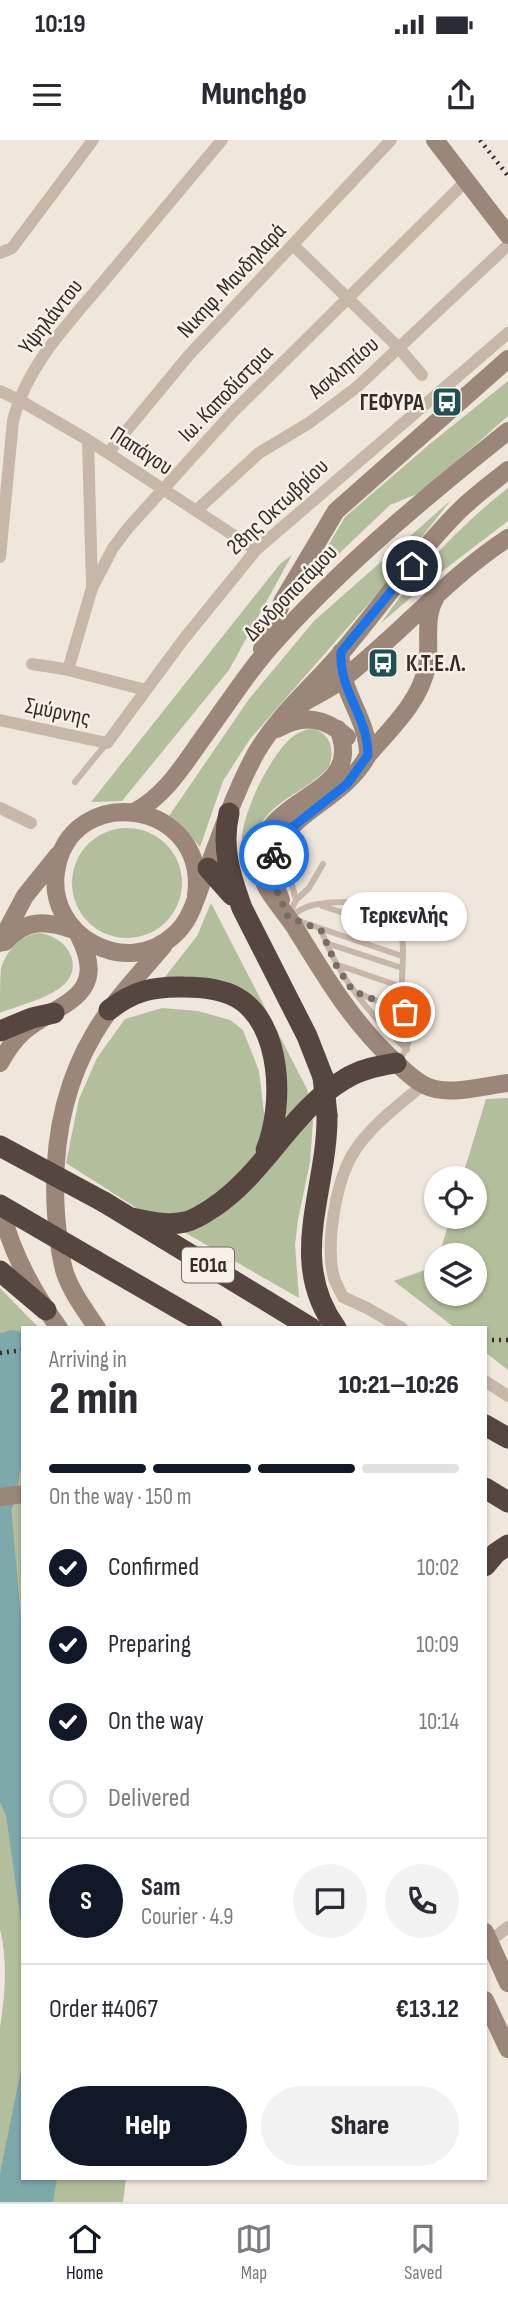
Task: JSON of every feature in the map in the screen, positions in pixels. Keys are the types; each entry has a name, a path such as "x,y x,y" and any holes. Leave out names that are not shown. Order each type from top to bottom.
{"highway":[{"path":"229,813 225,829 225,849 242,908 307,1036 323,1077 327,1101 326,1142 311,1259 316,1292 335,1326"},
{"path":"208,868 242,908"},
{"path":"109,1010 138,992 173,986 224,992 237,997 252,1010 272,1053 278,1094 272,1135 257,1168"},
{"path":"0,1031 32,1018 54,1013"},
{"path":"132,1218 150,1223 187,1222 229,1197 303,1115 335,1085 402,1056"},
{"name":"ΕΟ1α","path":"0,1146 132,1218 308,1326"},
{"name":"ΕΟ1α","path":"0,1205 209,1326"},
{"path":"0,1271 47,1310"},
{"path":"487,1425 508,1438"},
{"path":"487,1489 508,1502"},
{"path":"487,1563 495,1553 508,1545"}],"main road":[{"path":"435,140 508,235"},
{"path":"257,662 283,600 336,511 508,359"},
{"path":"486,378 508,369"},
{"name":"Δενδροποτάμου","path":"134,812 152,801 169,782 257,662 345,569 424,499 508,431"},
{"path":"96,1326 71,1286 59,1252 56,1168 60,1127 71,1084 86,1048 109,1010 186,921 249,767 269,735 460,510 508,470"},
{"path":"287,712 343,680 442,588 508,538"},
{"path":"288,917 274,876 274,855 278,843 295,824 347,784 408,708 420,689 427,663 430,611 442,588"},
{"path":"341,652 343,680 366,733 368,755"},
{"path":"269,735 302,718 319,719 338,729 368,755"},
{"path":"338,729 345,752 340,769 331,779 275,821 261,847 259,866 264,883 342,1002 369,1036 402,1056 423,1085 448,1090 508,1083"},
{"name":"Δενδροποτάμου","path":"0,945 25,896 76,832 95,819 111,813 134,812 152,816 181,837 191,853 198,875 197,896"},
{"path":"0,1063 13,1042 25,1031 75,999 86,980 86,959 76,932 62,912 56,892 56,870 63,850"},
{"path":"191,853 208,868"},
{"path":"0,945 27,925 51,923 76,932 103,950 121,953 145,951 167,940"},
{"path":"0,1205 14,1249 58,1326"},
{"path":"487,1942 508,1983"},
{"path":"487,2004 508,2049"}],"street":[{"path":"0,253 12,248 93,140"},
{"name":"Υψηλάντου","path":"0,557 12,429 19,400 52,343 222,140"},
{"name":"Νικηφ. Μανδηλαρά","path":"108,453 189,355 391,140"},
{"name":"Ιω. Καποδίστρια","path":"68,670 92,588 113,548 163,488 233,412 466,181"},
{"path":"293,245 422,375"},
{"name":"Ασκληπίου","path":"197,510 259,453 309,423 357,387 508,245"},
{"name":"28ης Οκτωβρίου","path":"107,743 217,596 256,550 508,333"},
{"name":"Παπάγου","path":"0,391 88,440 256,550"},
{"path":"88,440 92,588"},
{"path":"32,664 68,670 146,690"},
{"name":"Σμύρνης","path":"0,720 107,743"},
{"path":"0,808 31,823"},
{"path":"399,1326 343,1297 334,1276 332,1239 335,1203 343,1174 354,1151 374,1128 423,1085"},
{"path":"487,1382 508,1396"},
{"path":"487,1939 508,1927"}],"lane":[{"path":"75,782 107,743"},
{"path":"291,850 289,873 296,900"},
{"path":"288,917 296,900 309,888 323,864"},
{"path":"288,917 310,906 360,903 379,908 395,921 401,931 402,987 411,1034 402,1056"},
{"path":"318,905 401,931"},
{"path":"288,917 402,956"},
{"path":"321,930 336,965 402,1056"},
{"path":"326,943 402,968"},
{"path":"336,965 402,987"},
{"path":"353,991 405,1012"}],"green space":[{"path":"508,381 508,416 422,492 390,505 303,588 345,517"},
{"path":"508,488 508,521 436,576 381,623 440,551"},
{"path":"451,500 377,594 250,739 223,781 200,847 177,821 169,816 249,699 314,621"},
{"path":"292,555 229,670 122,801 91,802 280,564"},
{"path":"311,728 318,730 330,743 332,754 329,767 275,808 258,828 252,843 242,843 251,803 274,758 291,738"},
{"path":"127,828 148,832 166,844 178,862 182,883 178,904 166,922 148,934 127,938 106,934 88,922 76,904 72,883 76,862 88,844 106,832"},
{"path":"211,903 307,1089 313,1122 310,1162 295,1245 299,1298 158,1217 138,1209 66,1163 79,1099 97,1058 125,1019 162,1008 198,1011 230,1020 243,1030 259,1071 265,1121 254,1153 285,1126 260,1010 161,982 197,936"},
{"path":"41,933 59,941 69,951 73,969 69,979 49,995 0,1013 1,968 4,961 11,949 21,940"},
{"path":"508,1098 508,1370 487,1354 487,1326 452,1326 426,1306 487,1306 487,1243 443,1243 447,1229 487,1229 487,1166 466,1166 486,1099"},
{"path":"424,1270 424,1304 394,1281"},
{"path":"0,1288 37,1326 21,1326 21,1484 18,1485 21,1499 21,2180 126,2180 123,2202 0,2202 0,2028 5,1979 0,1929"}],"water":[{"path":"0,1333 12,1334 5,1437 21,1620 21,1922 6,1815 0,1802"},
{"path":"21,2070 21,2180 57,2180 53,2202 0,2202 0,2173"}],"waterway":[{"path":"0,1501 9,1456 12,1344"}],"railway":[{"path":"480,140 508,176"},
{"path":"487,1340 508,1340"},
{"path":"0,1353 21,1350"}],"way so far":[{"path":"274,855 277,891 288,917 321,930 336,965 353,991 405,1012"}],"place":[{"name":"ΓΕΦΥΡΑ","path":"447,402"},
{"name":"Κ.Τ.Ε.Λ.","path":"383,663"},
{"name":"Τερκενλής","path":"405,1012"}],"route":[{"path":"274,855 285,833 347,784 368,755 366,733 343,680 341,652 412,566"}]}
